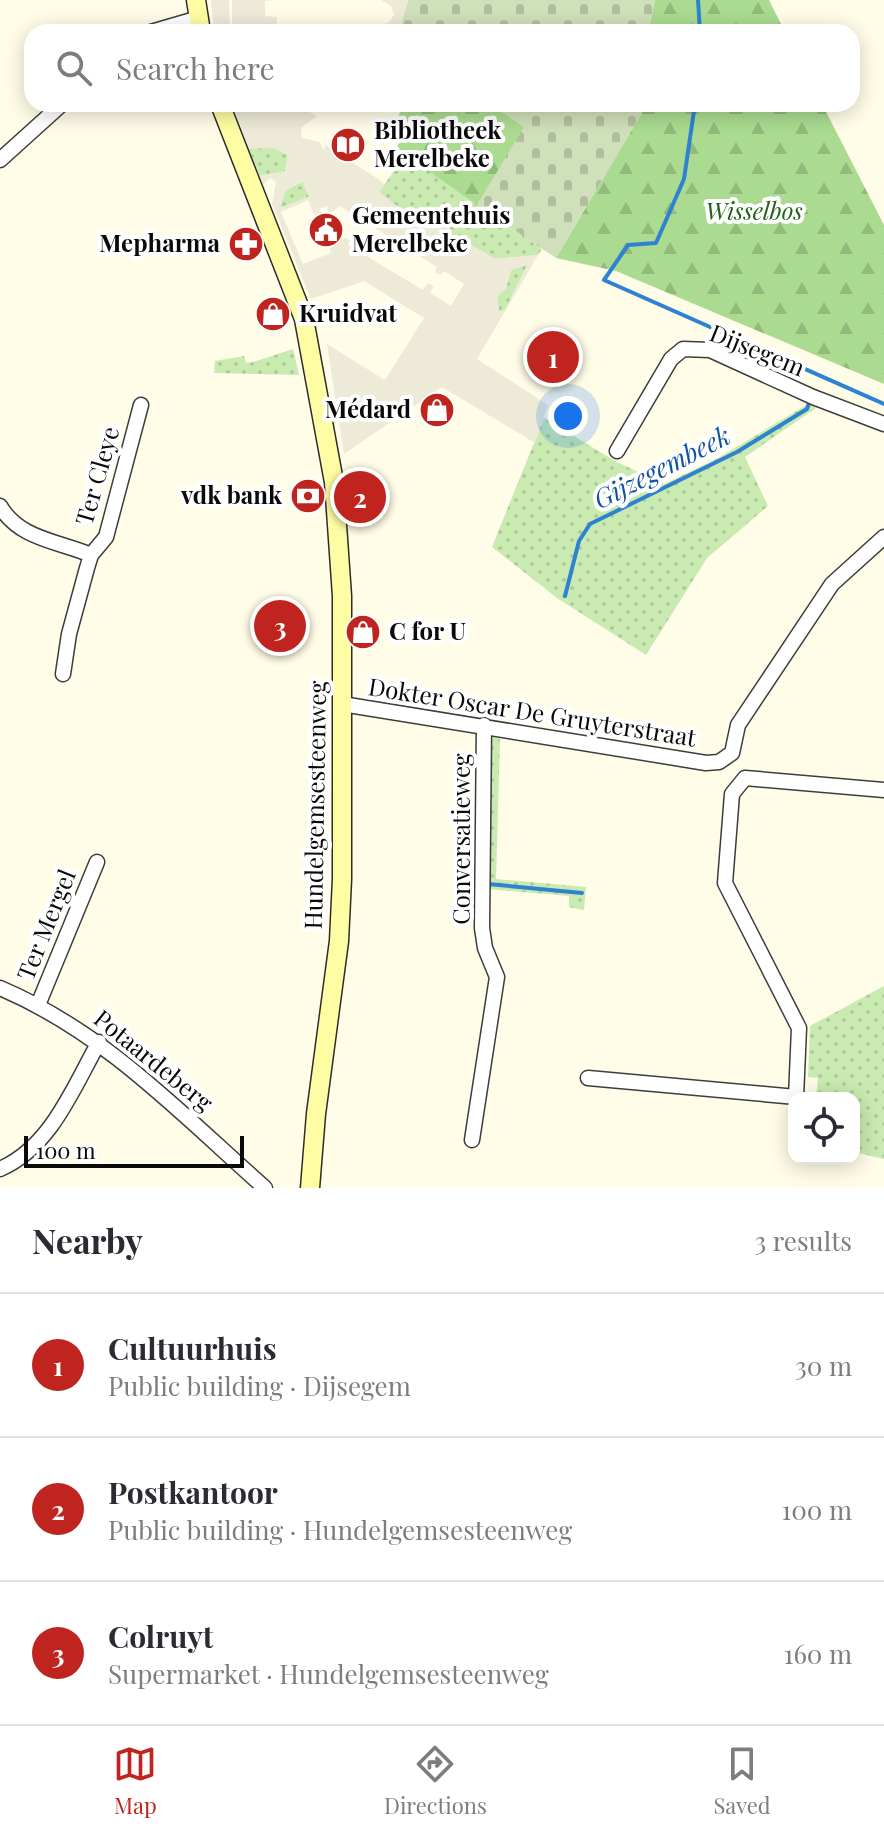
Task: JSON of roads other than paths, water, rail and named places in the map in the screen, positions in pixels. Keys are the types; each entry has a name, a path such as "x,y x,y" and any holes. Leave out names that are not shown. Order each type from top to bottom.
{"main road":[{"name":"Hundelgemsesteenweg","path":"223,112 304,319 318,381 336,508 342,596 341,919 310,1188"}],"street":[{"path":"169,24 199,17"},
{"path":"0,160 53,112"},
{"name":"Dijsegem","path":"617,451 671,359 683,349 710,350 813,397 884,424"},
{"name":"Ter Cleye","path":"63,674 69,634 91,555 106,537 141,405"},
{"name":"Ter Cleye","path":"0,506 28,534 91,555"},
{"path":"745,778 732,753 738,725 832,584 884,537"},
{"name":"Dokter Oscar De Gruyterstraat","path":"342,704 706,763 719,762 732,753"},
{"name":"Conversatieweg","path":"472,1140 497,977 485,948 482,928 484,725"},
{"path":"745,778 884,790"},
{"path":"588,1078 796,1097 799,1028 725,883 732,794 745,778"},
{"name":"Ter Mergel","path":"38,1005 97,862"},
{"name":"Potaardeberg","path":"0,988 38,1005 99,1042 160,1090 265,1188"},
{"path":"0,1169 34,1147 50,1129 99,1042"}],"waterway":[{"path":"698,0 700,24"},
{"path":"694,112 684,179 656,243 628,245 604,280 884,404"},
{"name":"Gijzegembeek","path":"565,596 579,541 590,524 737,452 807,409 810,400"},
{"path":"488,884 582,893"}],"place":[{"name":"Bibliotheek Merelbeke","path":"348,145"},
{"name":"Gemeentehuis Merelbeke","path":"326,230"},
{"name":"Mepharma","path":"246,244"},
{"name":"Kruidvat","path":"273,314"},
{"name":"Cultuurhuis","path":"553,357"},
{"name":"Médard","path":"437,410"},
{"name":"vdk bank","path":"308,496"},
{"name":"Postkantoor","path":"360,497"},
{"name":"Colruyt","path":"280,626"},
{"name":"C for U","path":"363,632"}],"park label":[{"name":"Wisselbos","path":"754,212"}]}
